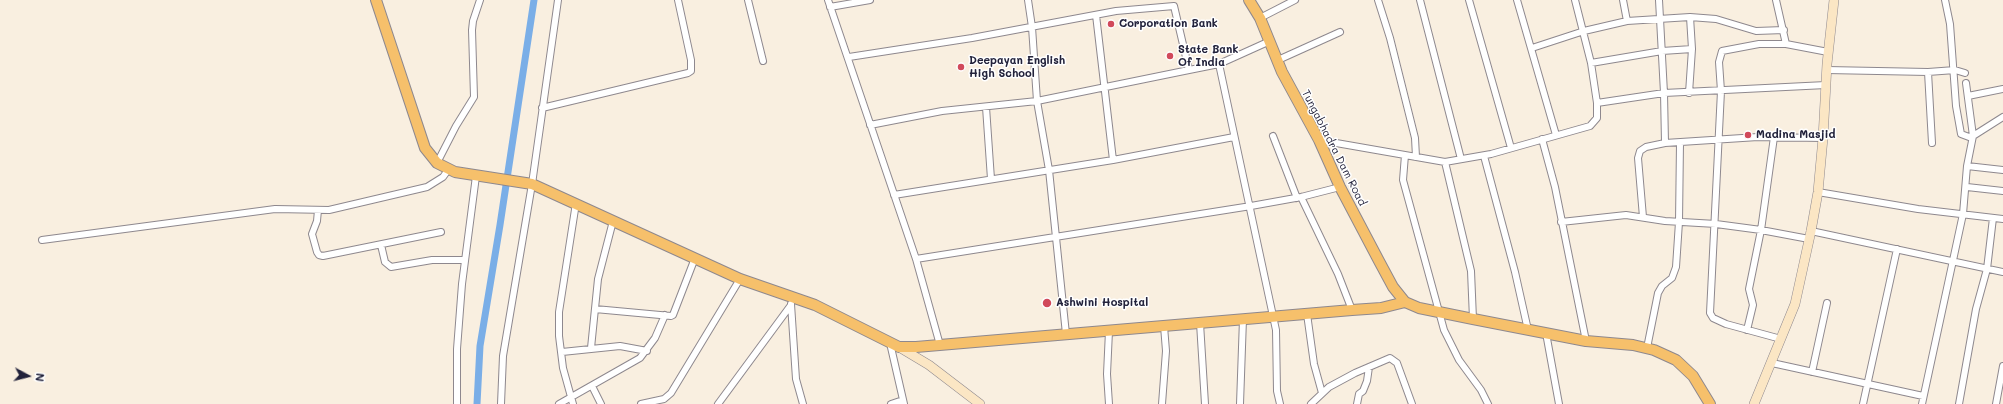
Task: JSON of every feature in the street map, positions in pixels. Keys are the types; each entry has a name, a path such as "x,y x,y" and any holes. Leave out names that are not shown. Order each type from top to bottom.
{"main road":[{"path":"376,0 425,148 437,163 448,170 529,184 576,203 791,301 815,305 895,345 940,345 1381,308 1405,302 1419,308 1473,320 1586,341 1633,345 1648,348 1676,360 1693,376 1710,404"},
{"name":"Tungabhadra Dam Road","path":"1249,0 1260,18 1300,106 1319,140 1340,187 1378,261 1393,287 1405,302"}],"street":[{"path":"437,163 456,126 474,97 475,84 472,30 473,21 480,0"},
{"path":"501,404 503,356 558,0"},
{"path":"542,108 688,73 692,67 678,0"},
{"path":"748,0 763,61"},
{"path":"870,0 829,3 916,259 940,345"},
{"path":"1028,0 1032,27 1037,101 1049,170 1066,334"},
{"path":"1260,18 1295,0"},
{"path":"1378,0 1390,38 1415,138 1416,157"},
{"path":"1420,0 1461,159"},
{"path":"1469,0 1510,148"},
{"path":"1517,0 1556,135"},
{"path":"1319,140 1445,162 1484,156 1590,126 1597,118 1597,103 1591,63 1575,0"},
{"path":"1623,0 1627,21"},
{"path":"1659,0 1661,19 1665,143"},
{"path":"1776,0 1786,44"},
{"path":"1754,404 1795,304 1810,235 1818,192 1828,52 1834,0"},
{"path":"1947,0 1956,106 1961,134 1969,137 1973,136 2003,117"},
{"path":"848,57 1174,3 1188,70"},
{"path":"1096,15 1114,160"},
{"path":"1532,48 1584,31 1627,21 1690,17 1716,19 1756,31 1784,30"},
{"path":"1689,93 1692,49 1690,17"},
{"path":"1278,60 1340,32"},
{"path":"870,125 942,111 1037,101 1219,64 1270,40"},
{"path":"1710,322 1716,224 1717,140 1721,91 1719,62 1722,51 1759,44 1786,44 1828,52"},
{"path":"1591,63 1662,51 1692,49"},
{"path":"1219,64 1234,137 1251,206 1276,330 1277,391 1280,404"},
{"path":"1827,70 1928,72 1954,70 1965,73"},
{"path":"1928,72 1932,143"},
{"path":"1922,404 1963,214 1967,187 1967,166 1973,136 1966,83"},
{"path":"1597,103 1664,94 1826,85"},
{"path":"1968,96 2003,89"},
{"path":"986,106 991,179"},
{"path":"1273,136 1299,198 1338,274 1352,310"},
{"path":"894,195 1114,160 1234,137"},
{"path":"1643,217 1638,158 1640,151 1646,147 1665,143 1774,137 1823,138"},
{"path":"1747,330 1753,306 1749,289 1761,230 1774,137"},
{"path":"1542,139 1555,187 1586,341"},
{"path":"1648,348 1658,293 1662,286 1672,278 1675,273 1680,222 1680,143"},
{"path":"1405,155 1403,180 1444,330 1459,360 1481,390 1488,404"},
{"path":"1484,156 1515,272 1528,330"},
{"path":"1445,162 1471,271 1473,320"},
{"path":"1967,166 2003,170"},
{"path":"42,240 275,209 329,210 427,186 443,178 448,170"},
{"path":"457,404 457,349 465,260 479,176"},
{"path":"916,259 1057,238 1299,198 1340,187"},
{"path":"1967,187 2003,191"},
{"path":"1818,192 1918,209 2003,219"},
{"path":"572,401 562,368 562,352 559,336 559,312 576,203"},
{"path":"318,210 317,222 312,234 319,255 381,245 440,232"},
{"path":"1562,222 1615,216 1643,217 1666,221 1716,224 1810,235 1897,249 2003,272"},
{"path":"1959,404 1976,309 1987,269 1993,218"},
{"path":"592,348 598,279 613,221"},
{"path":"381,245 385,262 391,267 432,260 465,260"},
{"path":"1863,404 1897,249"},
{"path":"595,309 631,311 670,316 675,312 694,258"},
{"path":"641,404 664,399 671,393 740,278"},
{"path":"718,404 791,301"},
{"path":"791,301 796,379 803,404"},
{"path":"1812,372 1827,302"},
{"path":"1710,313 1713,318 1718,321 1781,339"},
{"path":"1307,314 1314,364 1322,393"},
{"path":"559,404 572,401 592,386 633,363 647,351 666,315"},
{"path":"1240,404 1243,319"},
{"path":"1200,323 1205,404"},
{"path":"1162,404 1166,350 1164,326"},
{"path":"1109,330 1107,374 1109,404"},
{"path":"1546,333 1559,404"},
{"path":"891,404 903,402 895,345"},
{"path":"895,345 929,365 980,404"},
{"path":"562,352 592,348 627,346 647,351"},
{"path":"1311,404 1329,387 1385,359 1394,360 1412,404"},
{"path":"1772,362 1923,396"},
{"path":"1996,404 2001,393 2003,366"},
{"path":"1357,404 1359,394 1363,391 1367,381 1368,367"},
{"path":"592,386 601,404"}],"waterway":[{"path":"477,404 480,346 534,0"}],"place":[{"name":"Corporation Bank","path":"1111,24"},
{"name":"State Bank Of India","path":"1170,56"},
{"name":"Deepayan English High School","path":"961,67"},
{"name":"Madina Masjid","path":"1748,135"},
{"name":"Ashwini Hospital","path":"1047,303"}]}
